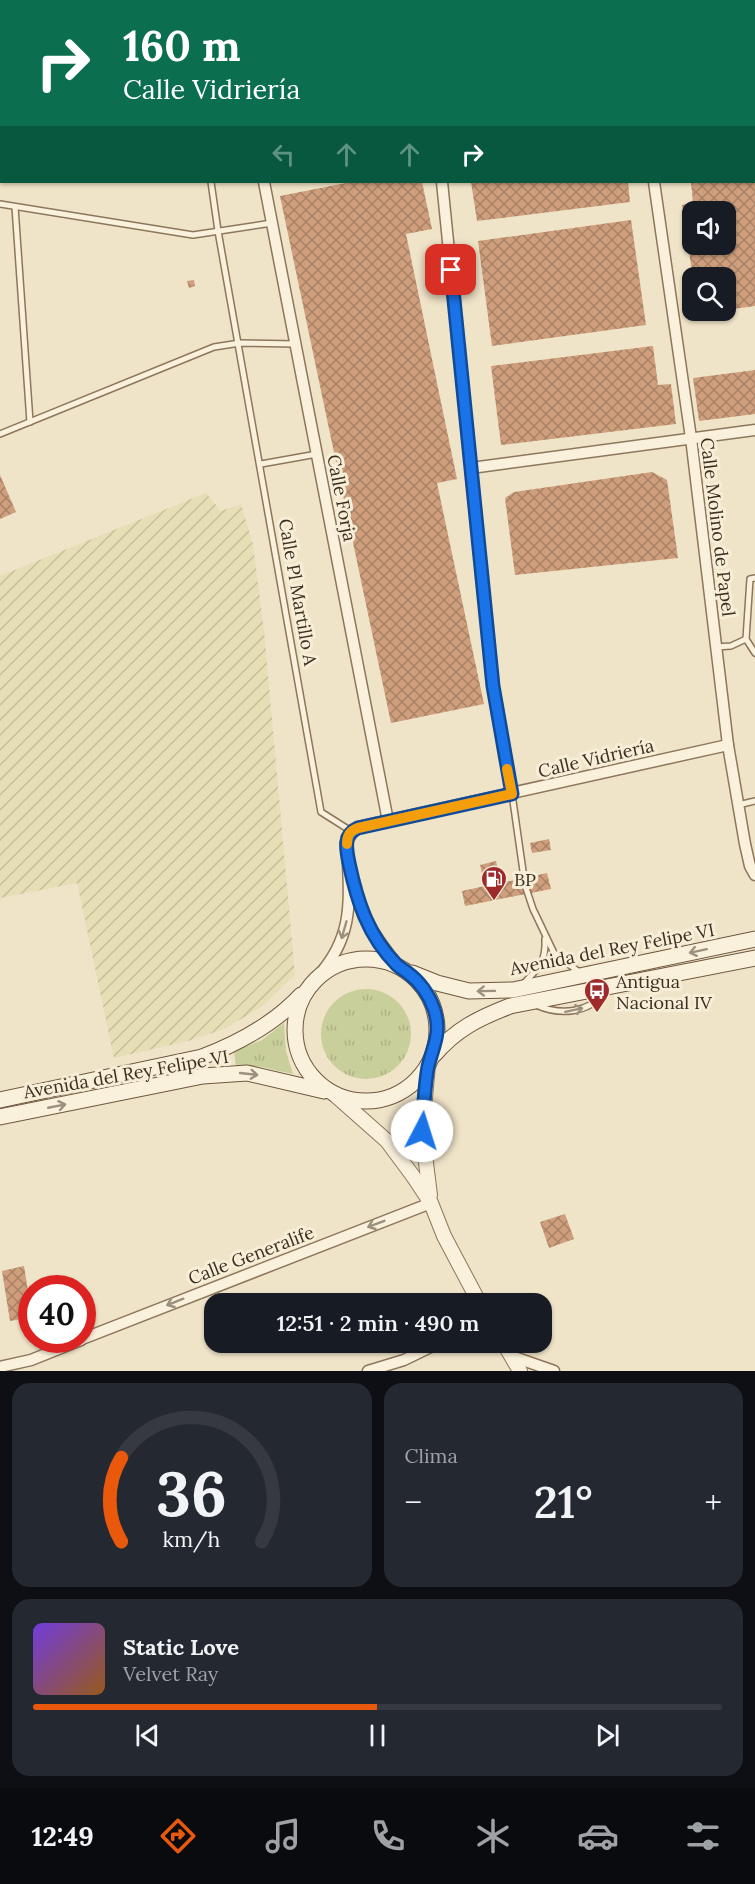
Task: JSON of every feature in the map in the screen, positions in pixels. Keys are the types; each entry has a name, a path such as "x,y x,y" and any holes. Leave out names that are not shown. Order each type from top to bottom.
{"main road":[{"name":"Avenida del Rey Felipe VI","path":"402,969 437,983 469,991 513,990 755,939"},
{"path":"365,958 382,960 402,969 419,982 434,1010 437,1034 430,1061 415,1082 398,1094 377,1101 355,1101 332,1093 311,1077 299,1057 296,1045 294,1033 297,1010 307,988 332,966 348,960 365,958"},
{"name":"Avenida del Rey Felipe VI","path":"430,1061 445,1042 479,1018 510,1006 755,958"},
{"name":"Avenida del Rey Felipe VI","path":"0,1100 202,1057 225,1048 272,1022 289,1008 307,988"},
{"name":"Avenida del Rey Felipe VI","path":"0,1117 203,1076 230,1073 247,1073 332,1093"}],"street":[{"name":"Calle Forja","path":"264,183 388,821"},
{"path":"442,183 493,686 512,794"},
{"name":"Calle Molino de Papel","path":"654,183 691,438 729,746 750,866 755,874"},
{"path":"471,468 755,430"},
{"name":"Calle Vidriería","path":"351,831 729,746"},
{"path":"318,976 337,951 347,924 349,897 347,837 351,831"},
{"path":"347,851 357,897 367,923 402,969"},
{"path":"430,1061 422,1131 425,1170 431,1203 444,1236 474,1293"},
{"path":"332,1093 387,1141 431,1203"},
{"name":"Calle Generalife","path":"96,1334 431,1203"},
{"name":"Calle Generalife","path":"0,1367 31,1360 48,1353"},
{"path":"368,1371 418,1353"},
{"path":"509,1353 520,1371"},
{"path":"511,1356 554,1371"},
{"path":"404,1360 411,1371"}],"lane":[{"name":"Calle Pl Martillo A","path":"212,183 218,231 240,343 321,812 351,831"},
{"path":"0,204 193,235 272,223"},
{"path":"15,207 30,422"},
{"path":"0,434 214,347 240,343 296,344"},
{"path":"261,464 317,454"},
{"path":"755,578 750,579 747,639 755,653"},
{"path":"717,648 731,646 747,639"},
{"path":"512,794 525,885 545,937 554,953 582,975"},
{"path":"738,805 755,801"},
{"path":"513,990 525,982 538,968 546,954 545,937"}],"shaded area":[{"path":"206,493 221,511 241,504 253,545 264,630 295,975 263,1006 224,1029 188,1041 114,1058 77,883 0,898 0,576"}],"green space":[{"path":"357,989 375,989 391,996 404,1009 411,1025 411,1043 404,1059 391,1072 375,1079 357,1079 341,1072 328,1059 321,1043 321,1025 328,1009 341,996"},
{"path":"284,1023 286,1051 293,1074 262,1067 236,1066 234,1052 262,1040"}],"building":[{"path":"346,183 422,183 432,229 406,234 457,479 437,483 484,704 391,723 280,196"},
{"path":"471,183 628,183 630,202 477,221"},
{"path":"691,183 755,183 755,306 736,309 736,267 691,267 690,255 736,255 736,201 693,201"},
{"path":"631,220 646,325 492,346 478,241"},
{"path":"194,280 195,286 189,288 187,281"},
{"path":"653,346 658,385 671,384 676,424 501,445 491,366"},
{"path":"755,370 755,414 699,421 693,378"},
{"path":"652,472 667,480 678,558 515,575 505,498 514,492"},
{"path":"0,475 16,512 0,519"},
{"path":"549,839 551,850 532,853 530,843"},
{"path":"496,861 501,883 547,873 551,889 465,906 462,891 485,886 480,865"},
{"path":"565,1214 574,1239 549,1248 540,1222"},
{"path":"24,1266 25,1275 18,1275 18,1320 10,1321 2,1271"}],"slow traffic":[{"path":"347,844 347,837 351,831 358,828 512,794 507,769"}],"place":[{"name":"BP","path":"494,902"},
{"name":"Antigua Nacional IV","path":"597,1014"}],"route":[{"path":"422,1131 428,1065 436,1042 437,1026 434,1010 419,982 398,966 367,923 357,897 347,851 347,837 351,831 358,828 512,794 493,686 451,270"}]}
